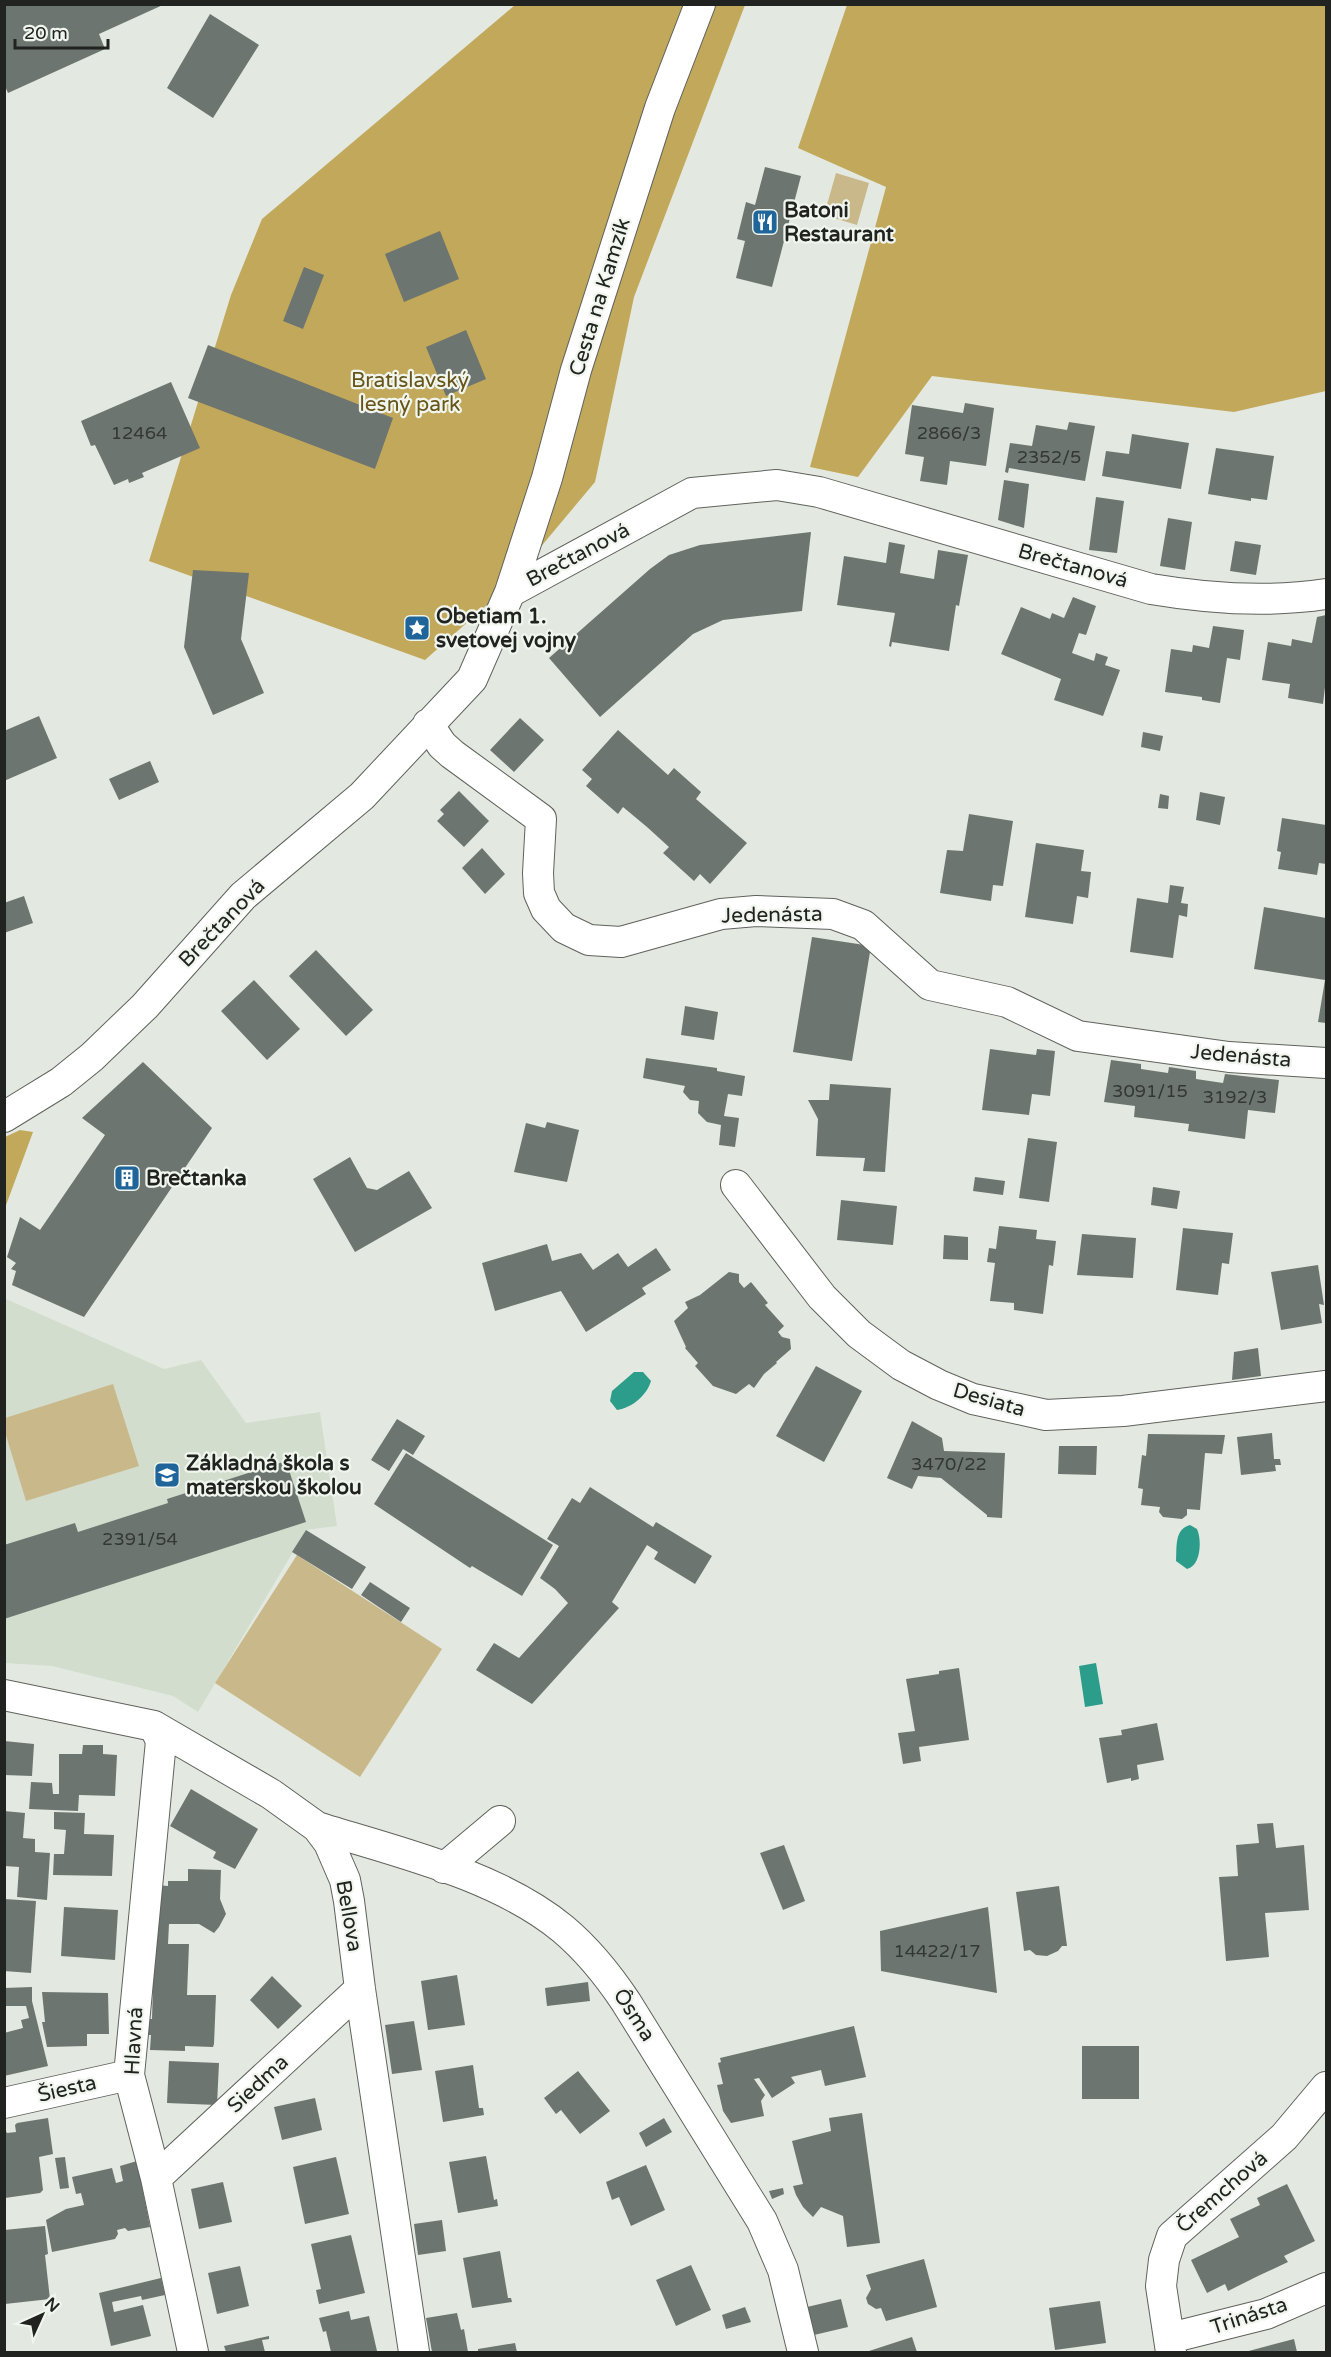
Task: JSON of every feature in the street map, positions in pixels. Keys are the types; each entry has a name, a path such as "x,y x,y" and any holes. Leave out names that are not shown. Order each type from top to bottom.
{"street":[{"name":"Cesta na Kamzík","path":"510,592 547,478 576,370 656,120 700,4"},
{"name":"Brečtanová","path":"4,1117 61,1082 92,1057 145,1006 243,896 362,796 472,679 510,592 692,493 777,485 819,492 1151,589 1203,597 1253,600 1300,598 1326,594"},
{"name":"Jedenásta","path":"428,724 442,745 452,754 541,819 539,893 551,915 564,928 579,937 597,942 621,942 721,914 756,911 833,914 863,925 930,985 1006,1002 1078,1036 1229,1057 1326,1063"},
{"name":"Desiata","path":"736,1185 822,1298 859,1334 901,1365 939,1385 973,1399 1046,1415 1123,1411 1326,1386"},
{"name":"Bellova","path":"4,1695 154,1726 271,1794 317,1827 329,1844 345,1880 414,2352"},
{"name":"Hlavná","path":"154,1726 161,1741 129,2075 156,2178 193,2352"},
{"path":"457,1872 500,1821"},
{"name":"Ôsma","path":"317,1827 457,1872 526,1905 561,1928 601,1967 626,2002 762,2221 783,2270 803,2352"},
{"name":"Siedma","path":"156,2178 360,1989"},
{"name":"Šiesta","path":"4,2103 129,2075"},
{"name":"Čremchová","path":"1170,2345 1161,2286 1164,2260 1172,2236 1284,2137 1326,2087"},
{"name":"Trinásta","path":"1170,2345 1200,2332 1266,2314 1326,2288"}],"shaded area":[{"path":"836,173 869,183 857,225 824,215"},
{"name":"Základná škola s materskou školou","path":"4,1298 164,1369 201,1360 246,1423 320,1412 337,1526 306,1530 198,1712 173,1696 52,1666 5,1663"},
{"path":"113,1384 139,1466 26,1501 5,1432 5,1418"},
{"path":"297,1555 442,1649 360,1777 215,1683"}],"green space":[{"name":"Bratislavský lesný park","path":"515,5 745,5 634,297 595,482 508,586 425,660 149,561 231,295 262,219"},
{"path":"847,5 1326,5 1326,391 1234,412 932,376 858,477 810,467 886,187 798,148"},
{"path":"20,1130 33,1132 5,1208 5,1137"}],"water":[{"path":"634,1372 643,1372 651,1381 649,1386 633,1404 617,1410 610,1401 612,1391"},
{"path":"1190,1525 1197,1529 1200,1546 1198,1558 1192,1567 1187,1569 1176,1561 1177,1545 1181,1530"},
{"path":"1096,1663 1103,1704 1085,1707 1079,1666"}],"building":[{"path":"4,4 165,4 99,34 105,49 8,93 4,84"},
{"path":"210,14 259,45 213,118 167,88"},
{"name":"Batoni Restaurant","path":"765,167 801,176 772,287 736,278 745,241 737,239 746,202 755,205"},
{"path":"440,231 459,279 404,302 385,254"},
{"path":"304,267 324,275 303,329 283,321"},
{"path":"466,330 486,379 446,396 426,347"},
{"path":"208,345 393,418 375,469 188,398"},
{"path":"171,382 200,448 142,473 144,477 129,483 128,479 114,485 95,445 91,446 81,421"},
{"path":"965,403 994,408 986,466 950,461 947,485 920,481 924,457 905,454 912,405 963,413"},
{"path":"1069,422 1095,426 1085,481 1009,468 1008,473 1005,472 1010,443 1032,446 1036,425 1067,430"},
{"path":"1132,434 1189,443 1181,489 1102,476 1106,451 1129,454"},
{"path":"1216,448 1274,456 1267,500 1251,498 1251,501 1208,494"},
{"path":"1004,480 1029,484 1024,528 998,520"},
{"path":"1096,497 1124,501 1117,553 1089,550"},
{"path":"1168,518 1192,522 1185,570 1160,566"},
{"path":"811,532 802,611 723,620 693,634 600,717 549,658 669,555 700,545"},
{"path":"1235,541 1261,545 1256,575 1230,571"},
{"path":"889,542 905,545 900,573 934,579 938,550 968,555 959,606 956,605 949,651 892,642 891,647 889,646 895,613 837,605 844,556 886,563"},
{"path":"193,570 249,573 241,639 264,693 213,715 184,647"},
{"path":"1073,597 1096,606 1086,635 1079,633 1072,653 1094,661 1096,653 1108,657 1105,665 1120,670 1103,716 1054,700 1061,679 1001,654 1021,607 1050,619 1052,613 1064,618"},
{"path":"1326,615 1326,679 1323,704 1288,698 1290,684 1262,680 1268,642 1291,646 1292,639 1312,643 1317,617"},
{"path":"1213,626 1244,630 1240,660 1227,658 1220,703 1202,700 1202,697 1165,692 1171,649 1192,652 1193,645 1209,648"},
{"path":"39,716 57,758 4,781 4,731"},
{"path":"520,718 544,740 514,772 490,750"},
{"path":"618,730 668,775 674,768 701,792 696,799 747,843 710,884 700,874 694,881 663,853 669,847 647,827 623,807 618,814 586,786 592,779 582,770"},
{"path":"1143,732 1163,736 1160,751 1141,747"},
{"path":"150,761 159,782 119,800 109,779"},
{"path":"459,791 489,821 464,847 437,821 444,814 440,810"},
{"path":"1200,792 1225,797 1220,825 1196,820"},
{"path":"1160,794 1169,796 1168,809 1158,808"},
{"path":"969,814 1013,821 1003,886 993,885 991,901 940,893 947,850 963,851"},
{"path":"1282,818 1326,825 1326,864 1319,863 1317,875 1278,869 1281,852 1277,851"},
{"path":"1036,843 1084,850 1081,871 1091,872 1088,898 1077,896 1073,924 1025,917"},
{"path":"482,848 505,874 485,894 462,868"},
{"path":"1170,885 1184,887 1181,903 1188,904 1187,917 1179,915 1173,958 1130,952 1137,898 1168,903"},
{"path":"24,896 33,923 4,933 4,903"},
{"path":"1264,907 1326,918 1326,1023 1318,1022 1325,980 1254,969"},
{"path":"812,937 871,946 852,1061 793,1052"},
{"path":"316,950 373,1010 346,1036 289,976"},
{"path":"254,980 300,1029 267,1060 221,1011"},
{"path":"685,1006 718,1012 714,1040 681,1035"},
{"path":"990,1049 1036,1055 1037,1049 1055,1051 1050,1096 1032,1094 1029,1115 982,1110"},
{"path":"646,1058 717,1068 717,1071 745,1076 742,1096 728,1094 724,1116 739,1118 735,1147 719,1145 721,1125 707,1122 698,1113 699,1101 690,1100 683,1092 685,1086 643,1078"},
{"path":"1111,1060 1141,1064 1141,1069 1168,1073 1169,1067 1196,1071 1196,1079 1223,1083 1225,1074 1279,1080 1275,1113 1248,1110 1245,1139 1188,1131 1189,1124 1134,1117 1135,1106 1104,1102"},
{"name":"Brečtanka","path":"143,1062 212,1128 84,1317 12,1285 16,1271 11,1269 16,1263 7,1257 20,1217 40,1230 105,1135 82,1118"},
{"path":"830,1084 891,1088 885,1172 863,1171 865,1158 816,1156 818,1119 808,1100 829,1100"},
{"path":"547,1122 579,1130 567,1182 514,1172 526,1123 545,1128"},
{"path":"1028,1138 1057,1142 1049,1202 1019,1198"},
{"path":"350,1157 367,1188 377,1190 409,1171 432,1208 355,1252 313,1179"},
{"path":"975,1177 1005,1181 1003,1195 973,1191"},
{"path":"1153,1187 1180,1191 1177,1209 1151,1205"},
{"path":"841,1200 897,1206 893,1245 837,1240"},
{"path":"999,1226 1037,1230 1036,1239 1056,1241 1053,1266 1049,1265 1043,1314 1014,1310 1014,1303 990,1301 995,1263 987,1262 989,1248 996,1249"},
{"path":"1183,1228 1233,1233 1229,1264 1222,1263 1218,1295 1176,1290"},
{"path":"1082,1234 1136,1238 1133,1278 1077,1275"},
{"path":"944,1235 968,1237 968,1260 943,1259"},
{"path":"547,1244 552,1261 581,1253 593,1270 618,1253 628,1267 656,1248 671,1270 642,1288 646,1294 586,1332 561,1291 495,1311 482,1263"},
{"path":"1318,1265 1324,1305 1319,1304 1322,1323 1281,1330 1271,1272"},
{"path":"729,1272 739,1274 739,1282 744,1288 751,1282 768,1303 765,1305 784,1326 778,1332 782,1337 790,1339 791,1349 764,1374 754,1388 749,1384 736,1394 713,1386 695,1366 698,1363 685,1348 674,1321 688,1308 685,1302 700,1295"},
{"path":"1258,1348 1261,1376 1232,1380 1234,1352"},
{"path":"816,1366 862,1391 824,1462 776,1436"},
{"path":"397,1419 425,1436 413,1455 403,1449 389,1471 371,1460"},
{"path":"912,1421 942,1438 944,1451 1005,1453 1002,1518 987,1517 941,1478 918,1476 912,1489 887,1478"},
{"path":"1272,1433 1274,1459 1280,1459 1281,1465 1275,1465 1276,1471 1241,1475 1237,1437"},
{"path":"1148,1434 1225,1435 1222,1454 1205,1453 1200,1510 1187,1509 1187,1515 1182,1519 1163,1517 1159,1512 1160,1507 1141,1505 1143,1489 1138,1488 1142,1455 1146,1456"},
{"path":"1059,1446 1097,1446 1096,1475 1058,1474"},
{"path":"406,1453 553,1545 522,1596 472,1566 470,1568 374,1504"},
{"path":"286,1461 306,1522 4,1619 4,1545 75,1523 78,1532 168,1503 167,1499"},
{"path":"590,1487 653,1527 656,1522 712,1556 695,1584 654,1559 658,1552 647,1545 612,1602 619,1608 532,1704 476,1670 494,1643 519,1658 568,1603 540,1578 559,1546 547,1539 572,1498 580,1503"},
{"path":"306,1530 366,1567 352,1589 292,1552"},
{"path":"370,1582 410,1608 401,1622 361,1595"},
{"path":"959,1668 969,1740 919,1747 921,1761 903,1764 898,1733 915,1731 906,1679 939,1674 939,1671"},
{"path":"1157,1723 1164,1760 1137,1765 1139,1779 1131,1781 1131,1778 1107,1783 1099,1738 1122,1735 1121,1730"},
{"path":"4,1741 34,1744 32,1776 4,1775"},
{"path":"83,1745 103,1745 103,1754 117,1755 115,1796 79,1795 78,1811 29,1809 31,1782 52,1783 53,1794 59,1794 59,1754 82,1754"},
{"path":"191,1789 258,1829 235,1869 213,1858 216,1852 170,1826"},
{"path":"4,1811 25,1813 23,1838 35,1839 35,1852 50,1853 47,1900 17,1897 19,1867 4,1866"},
{"path":"54,1812 85,1813 84,1834 114,1835 112,1876 53,1875 54,1854 64,1854 66,1830 54,1829"},
{"path":"1273,1823 1276,1848 1304,1845 1309,1910 1265,1913 1269,1957 1226,1961 1219,1877 1238,1876 1236,1845 1259,1843 1257,1824"},
{"path":"784,1845 805,1901 783,1910 760,1853"},
{"path":"188,1869 221,1870 220,1899 226,1914 219,1927 214,1933 199,1924 169,1924 168,1944 189,1944 187,1995 216,1995 214,2044 213,2047 185,2046 185,2051 150,2050 151,2035 147,2035 148,2019 152,2019 156,1885 168,1886 168,1881 188,1881"},
{"path":"1059,1886 1067,1946 1062,1946 1058,1951 1047,1956 1036,1955 1030,1950 1024,1951 1016,1892"},
{"path":"4,1899 36,1901 31,1973 4,1971"},
{"path":"64,1907 118,1910 115,1960 61,1956"},
{"path":"988,1907 997,1993 881,1971 880,1931"},
{"path":"457,1975 465,2025 428,2030 421,1981"},
{"path":"272,1976 302,2006 278,2029 250,2000"},
{"path":"588,1982 590,2001 547,2006 545,1988"},
{"path":"32,1987 32,2001 48,2066 4,2076 4,2033 23,2028 21,2020 29,2018 26,2006 4,2006 4,1988"},
{"path":"42,1992 108,1993 109,2034 87,2034 87,2046 47,2047 42,2022 45,2022"},
{"path":"414,2021 422,2070 392,2074 385,2025"},
{"path":"854,2026 866,2077 825,2086 821,2070 791,2077 795,2083 772,2098 759,2078 754,2079 765,2095 761,2101 764,2116 731,2123 723,2111 717,2085 723,2084 718,2063 721,2062 720,2058"},
{"path":"1082,2046 1139,2046 1139,2099 1082,2099"},
{"path":"169,2061 219,2063 217,2105 167,2103"},
{"path":"473,2065 479,2108 483,2108 484,2115 443,2122 435,2071"},
{"path":"578,2071 610,2111 580,2134 561,2110 556,2114 544,2098"},
{"path":"315,2098 322,2130 282,2140 274,2107"},
{"path":"862,2113 880,2243 847,2247 843,2216 821,2207 813,2217 796,2195 793,2186 803,2184 792,2141 831,2131 829,2118"},
{"path":"48,2118 53,2154 39,2157 43,2190 40,2193 5,2198 4,2127 7,2133 16,2132 17,2123"},
{"path":"664,2118 672,2132 646,2147 639,2133"},
{"path":"486,2156 494,2200 497,2199 498,2206 458,2213 449,2162"},
{"path":"65,2157 69,2188 60,2189 55,2158"},
{"path":"336,2157 349,2214 305,2224 293,2167"},
{"path":"137,2161 150,2227 128,2231 125,2228 117,2230 118,2234 115,2239 52,2252 46,2220 66,2209 84,2205 81,2193 76,2194 72,2177 112,2168 116,2183 123,2181 120,2166"},
{"path":"646,2165 665,2210 631,2226 619,2197 612,2200 606,2182"},
{"path":"223,2182 232,2222 199,2229 191,2189"},
{"path":"1287,2184 1315,2241 1284,2256 1288,2262 1228,2291 1225,2284 1207,2293 1191,2260 1239,2237 1230,2219 1260,2205 1257,2198"},
{"path":"783,2188 784,2194 772,2199 769,2191"},
{"path":"442,2220 446,2251 418,2255 414,2224"},
{"path":"45,2226 48,2254 45,2255 50,2299 5,2304 4,2230"},
{"path":"351,2235 365,2293 319,2304 316,2290 321,2289 311,2244"},
{"path":"500,2251 508,2298 511,2298 512,2302 472,2308 463,2258"},
{"path":"924,2259 937,2307 886,2321 881,2308 876,2309 868,2304 866,2298 871,2289 866,2275"},
{"path":"691,2265 711,2310 676,2326 656,2280"},
{"path":"240,2266 249,2306 217,2314 208,2273"},
{"path":"161,2278 165,2295 142,2300 141,2296 112,2302 114,2312 143,2305 151,2336 111,2346 99,2293"},
{"path":"841,2299 848,2327 814,2335 807,2307"},
{"path":"1100,2301 1106,2343 1055,2350 1049,2308"},
{"path":"745,2307 751,2322 726,2329 722,2315"},
{"path":"349,2311 351,2320 369,2316 377,2351 331,2352 326,2331 323,2332 319,2318"},
{"path":"457,2313 461,2330 464,2329 468,2352 432,2352 426,2318"},
{"path":"269,2336 269,2339 262,2340 265,2352 226,2352 224,2346"},
{"path":"912,2337 917,2352 866,2352"},
{"path":"1294,2339 1297,2352 1245,2352"},
{"path":"515,2343 517,2352 478,2352 478,2349"}],"place":[{"name":"Batoni Restaurant","path":"765,222"},
{"name":"Obetiam 1. svetovej vojny","path":"417,628"},
{"name":"Brečtanka","path":"127,1178"},
{"name":"Základná škola s materskou školou","path":"167,1475"}]}
